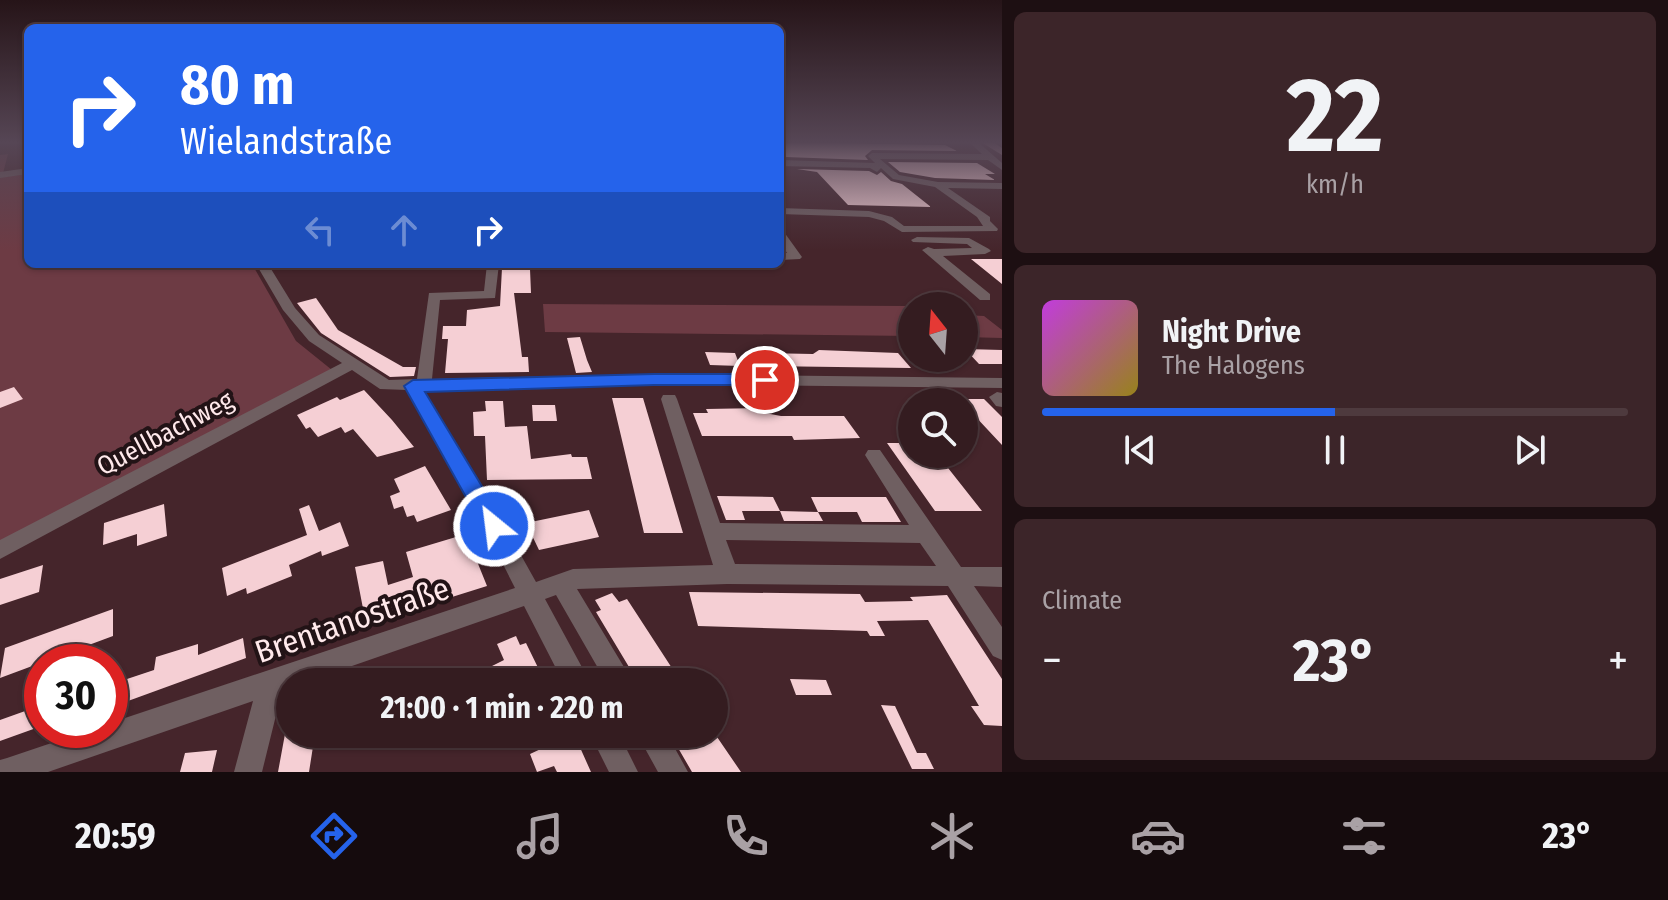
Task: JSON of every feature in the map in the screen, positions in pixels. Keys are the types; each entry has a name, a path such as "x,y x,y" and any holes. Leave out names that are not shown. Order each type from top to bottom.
{"street":[{"path":"901,178 938,185 1002,186"},
{"path":"902,229 993,229 938,185"},
{"path":"784,211 869,214 888,219 985,297"},
{"path":"784,217 1002,219"},
{"path":"784,240 796,257 784,256"},
{"path":"916,240 966,241 985,251 931,253"},
{"path":"264,268 290,310 314,338 386,385 654,379 1000,394"},
{"path":"493,268 490,295 434,296 432,338 418,386 570,668"},
{"name":"Quellbachweg","path":"0,550 354,363"},
{"path":"669,399 727,574"},
{"path":"874,455 1002,648"},
{"path":"714,531 926,534"},
{"name":"Brentanostraße","path":"7,772 270,685 561,582 727,574 1002,577"},
{"path":"561,582 612,668"},
{"path":"248,772 270,685"},
{"path":"611,748 624,772"},
{"path":"659,748 674,772"}],"shaded area":[{"path":"0,178 24,178 24,268 254,268 296,341 332,370 0,544"},
{"path":"543,304 898,306 898,336 545,332"},
{"path":"978,316 984,316 1002,330 1002,338 978,337"}],"building":[{"path":"823,178 888,178 902,184 931,207 848,205"},
{"path":"936,178 992,178 995,180"},
{"path":"971,259 1002,259 1002,284"},
{"path":"502,268 530,269 531,293 514,293 522,357 528,357 529,372 445,373 448,339 442,339 443,326 466,326 467,310 500,306"},
{"path":"316,298 338,330 403,367 416,367 414,376 390,377 321,333 297,303"},
{"path":"580,337 592,372 576,373 567,338"},
{"path":"978,349 1002,350 1002,364 979,364"},
{"path":"819,350 898,353 898,368 763,366 757,353 813,354"},
{"path":"705,352 735,353 740,366 710,365"},
{"path":"14,387 23,399 0,408 0,392"},
{"path":"364,390 414,447 377,457 353,429 345,433 341,427 318,437 310,427 306,429 297,415 337,397 340,400"},
{"path":"612,398 643,398 683,533 644,533"},
{"path":"978,399 984,399 1002,417 1002,445 978,419"},
{"path":"485,401 503,401 505,427 527,426 531,459 571,454 572,457 587,457 592,479 487,480 485,436 474,436 473,412 486,411"},
{"path":"532,405 555,405 557,421 533,421"},
{"path":"762,408 765,413 781,416 844,416 860,438 794,440 792,436 702,436 693,413 708,413 706,409"},
{"path":"887,443 898,443 898,459"},
{"path":"425,466 451,510 417,522 414,515 407,517 403,506 394,509 390,496 400,492 394,479"},
{"path":"905,468 948,468 982,511 935,511"},
{"path":"717,496 773,497 780,511 742,511 745,520 726,520"},
{"path":"811,497 886,497 901,522 862,522 857,512 818,512"},
{"path":"164,504 167,536 137,546 137,534 103,545 104,523"},
{"path":"309,505 319,531 340,522 349,546 322,556 321,551 289,565 292,576 247,594 246,588 227,596 222,568 307,535 299,509"},
{"path":"589,510 599,537 539,550 526,523"},
{"path":"780,511 818,512 823,521 784,521"},
{"path":"466,534 487,586 366,624 355,567 383,561 388,585 413,577 406,552"},
{"path":"43,565 39,592 0,605 0,579"},
{"path":"689,592 860,594 865,602 913,601 910,597 947,595 1002,679 1002,726 984,725 971,706 979,706 928,620 877,621 885,636 870,636 867,631 698,626"},
{"path":"612,593 619,602 627,599 672,668 630,668 596,612 601,610 595,600"},
{"path":"113,609 113,636 91,644 24,644 24,669 0,678 5,648"},
{"path":"516,636 520,645 526,643 538,668 490,668 504,660 497,644"},
{"path":"243,638 246,658 128,701 128,679 154,670 156,657 198,644 198,655"},
{"path":"790,679 826,680 832,695 796,695"},
{"path":"881,705 895,706 917,753 926,753 934,769 912,769"},
{"path":"24,711 24,732 0,741 0,720"},
{"path":"282,748 313,748 309,772 278,772"},
{"path":"543,748 580,748 591,772 557,772 554,766 537,772 530,754"},
{"path":"678,748 725,748 741,772 692,772"},
{"path":"217,750 212,772 180,772 185,753"}],"route":[{"path":"494,526 413,386 654,379 765,380"}]}
